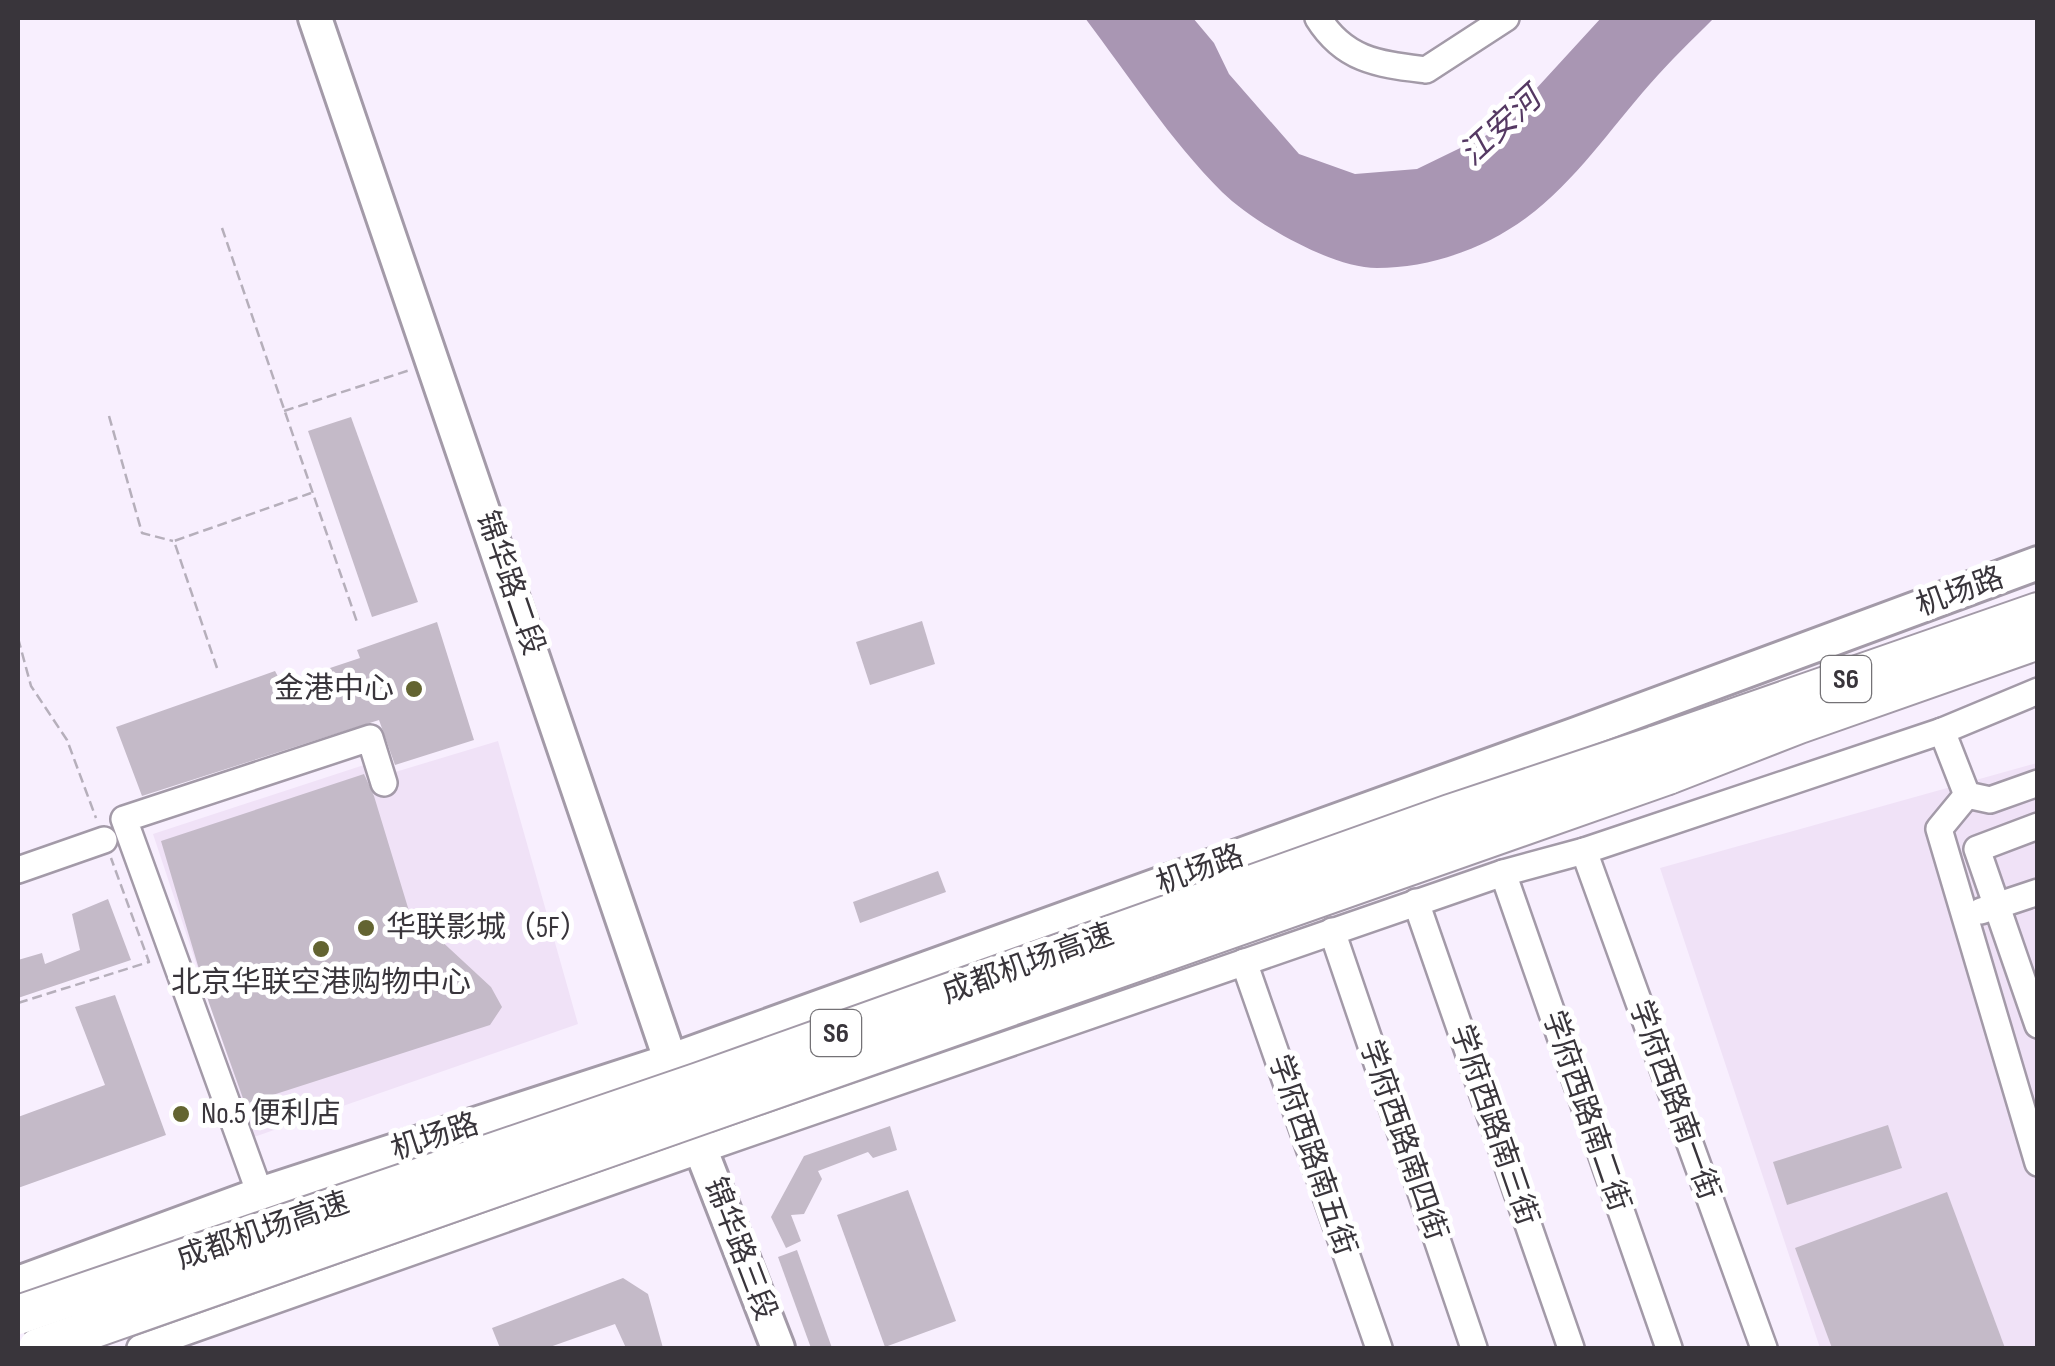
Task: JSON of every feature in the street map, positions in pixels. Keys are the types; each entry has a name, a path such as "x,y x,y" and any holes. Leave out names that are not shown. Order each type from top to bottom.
{"highway":[{"name":"成都机场高速","path":"38,1348 1661,760 2038,612"},
{"name":"成都机场高速","path":"18,1315 680,1088 1450,814 1799,724 2038,640"}],"main road":[{"name":"锦华路二段","path":"316,18 701,1150"},
{"name":"机场路","path":"18,1283 260,1194 672,1060 2038,563"},
{"name":"锦华路三段","path":"701,1150 778,1348"}],"street":[{"path":"1318,18 1332,40 1375,63 1426,70 1506,18"},
{"path":"140,1348 1502,872 1584,851 1942,731 2038,691"},
{"path":"1942,731 1966,795"},
{"path":"260,1194 124,819 370,738 384,783"},
{"path":"1966,795 1990,800 2038,783"},
{"path":"1966,795 1939,830 2036,1149"},
{"path":"2038,826 1977,850 2038,1025"},
{"path":"18,870 104,840"},
{"name":"学府西路南一街","path":"1584,851 1764,1348"},
{"name":"学府西路南二街","path":"1502,872 1669,1348"},
{"path":"1965,916 2038,892"},
{"name":"学府西路南三街","path":"1416,902 1571,1348"},
{"name":"学府西路南四街","path":"1332,932 1474,1348"},
{"name":"学府西路南五街","path":"1244,962 1379,1348"}],"path":[{"path":"222,228 358,622"},
{"path":"284,411 435,362"},
{"path":"109,416 142,532 174,541 312,493"},
{"path":"174,541 217,668"}],"shaded area":[{"path":"498,741 578,1024 254,1137 153,834 367,764 382,776"},
{"path":"2037,763 2037,1348 1820,1348 1660,868"}],"water":[{"name":"江安河","path":"1085,18 1193,18 1214,43 1229,74 1299,154 1355,174 1417,169 1489,134 1601,18 1714,18 1658,75 1577,171 1526,218 1455,255 1416,265 1377,268 1316,252 1273,230 1236,204 1185,151"}],"building":[{"path":"351,417 418,602 372,617 308,431"},
{"path":"922,621 935,664 870,685 856,642"},
{"path":"437,622 474,740 395,765 379,720 142,796 116,727 275,671 282,684 360,658 357,650"},
{"name":"北京华联空港购物中心","path":"364,774 409,911 491,987 502,1007 490,1025 245,1104 209,1003 161,841"},
{"path":"938,871 946,892 860,923 853,902"},
{"path":"108,899 131,960 18,998 18,960 42,953 45,964 80,950 72,914"},
{"path":"115,995 166,1135 18,1188 18,1117 105,1085 75,1007"},
{"path":"1888,1125 1902,1168 1787,1205 1773,1162"},
{"path":"890,1126 897,1150 873,1158 868,1152 818,1171 822,1179 804,1214 791,1215 801,1241 786,1248 771,1217 804,1156"},
{"path":"908,1190 956,1321 885,1347 837,1215"},
{"path":"1947,1192 2005,1348 1832,1348 1795,1248"},
{"path":"797,1250 832,1348 811,1348 778,1257"},
{"path":"623,1278 648,1294 663,1348 626,1348 615,1324 547,1348 500,1348 492,1328"}],"place":[{"name":"金港中心","path":"414,689"},
{"name":"华联影城（5F）","path":"366,928"},
{"name":"北京华联空港购物中心","path":"321,949"},
{"name":"No.5 便利店","path":"181,1114"}]}
